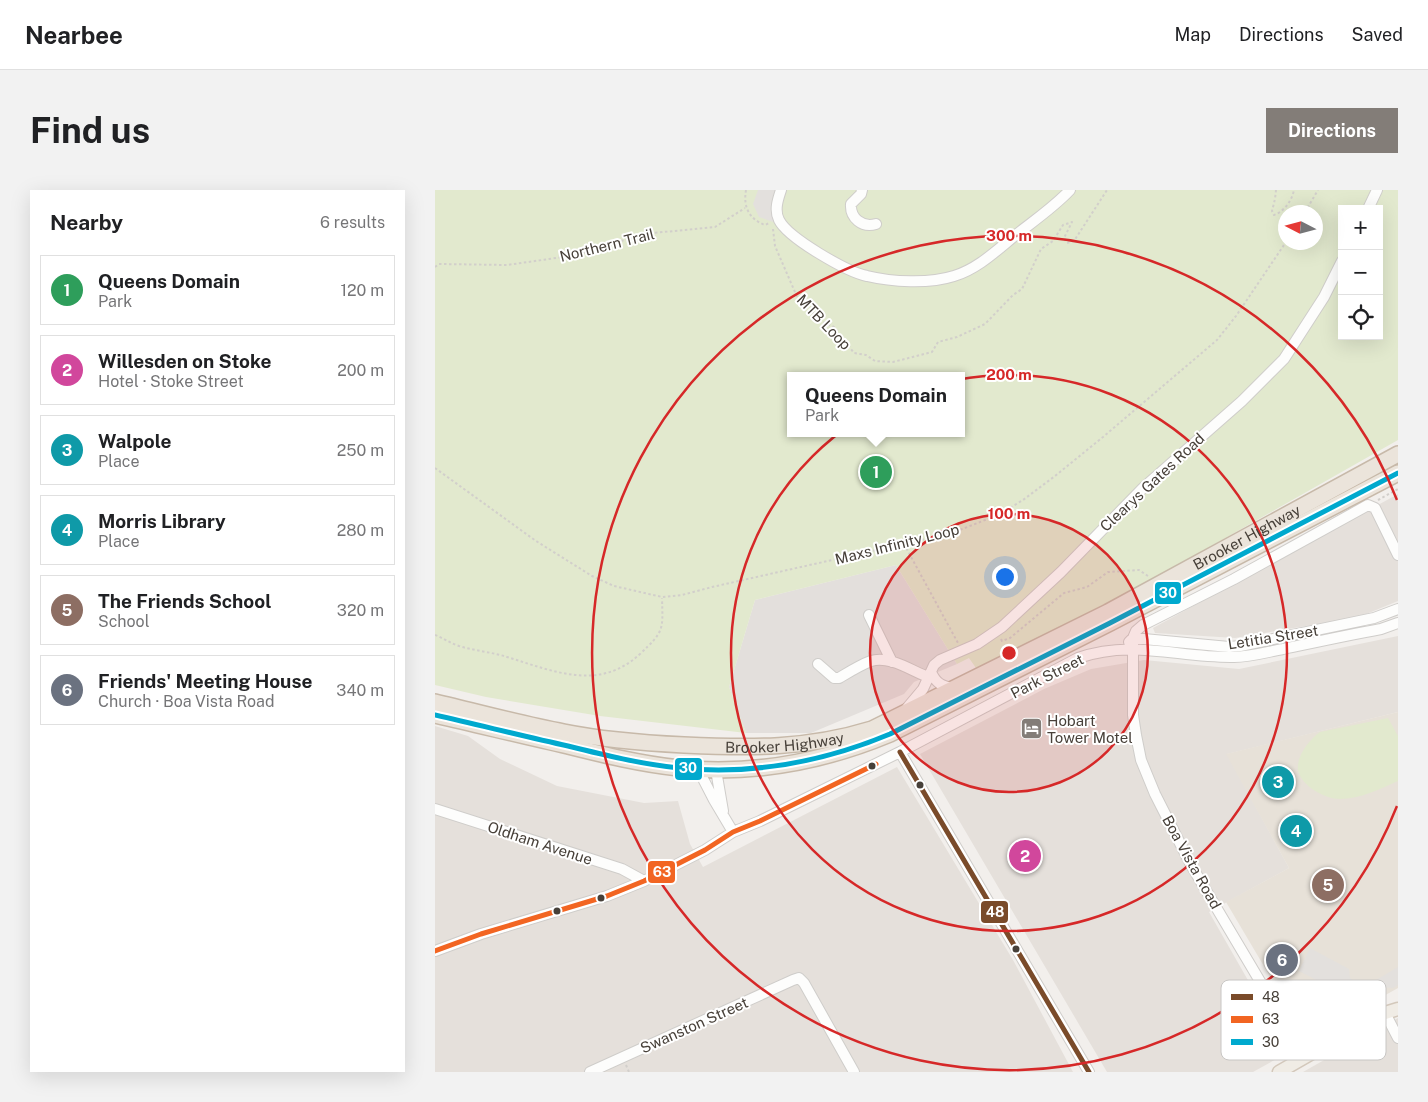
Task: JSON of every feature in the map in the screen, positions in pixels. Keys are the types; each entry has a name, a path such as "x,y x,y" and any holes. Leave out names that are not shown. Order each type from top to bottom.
{"highway":[{"name":"Brooker Highway","path":"435,702 564,732 651,743 733,748 822,742 872,729 1108,612 1398,454"},
{"name":"Brooker Highway","path":"435,715 627,760 661,766 716,770 742,769 792,764 825,756 890,734 1398,473"},
{"path":"651,743 663,749 703,756 716,770"}],"main road":[{"path":"1386,1012 1398,1000"},
{"path":"1386,1013 1398,1009"},
{"path":"1279,1072 1300,1060"}],"street":[{"path":"781,190 776,208 778,219 797,239 850,271 866,276 901,281 942,279 955,276 967,270 983,261 1070,190"},
{"path":"862,190 861,194 851,204 850,210 857,221 869,226 876,224"},
{"path":"1370,205 1377,190"},
{"name":"Clearys Gates Road","path":"901,714 923,690 929,675 940,660 977,644 995,632 1061,572 1143,488 1242,401 1284,358 1324,297 1338,269"},
{"path":"1133,643 1136,631 1143,625 1372,507 1398,554"},
{"name":"Letitia Street","path":"1133,643 1241,646 1383,616 1398,609"},
{"path":"869,616 892,662"},
{"name":"Letitia Street","path":"1133,643 1213,656 1241,657 1381,629 1398,623"},
{"name":"Park Street","path":"435,950 607,896 644,882 705,850 733,832 760,821 900,752 1078,658 1120,649 1133,643"},
{"name":"Boa Vista Road","path":"1133,643 1132,680 1135,735 1141,760 1155,794 1191,865 1259,980"},
{"path":"818,664 835,678 839,678 873,660 881,660 929,675 943,686 953,688"},
{"path":"900,752 1089,1072"},
{"path":"698,769 733,832"},
{"path":"720,793 725,778 730,773 742,769"},
{"path":"716,770 723,814"},
{"name":"Oldham Avenue","path":"435,808 622,869 644,882"},
{"name":"Swanston Street","path":"590,1072 799,978 804,983 854,1072"},
{"path":"1386,1015 1398,1038"}],"path":[{"path":"745,208 746,190"},
{"name":"MTB Loop","path":"745,208 755,221 765,225 773,222 775,246 781,264 798,299 810,308 818,320 833,328 854,353 866,355 875,361 893,362 932,352 938,342 957,337 985,324 1013,295 1022,289 1041,249 1053,241 1063,225 1072,222 1064,238 1067,243 1074,242 1107,190"},
{"path":"1275,190 1272,211 1274,215 1279,213 1289,203 1294,190"},
{"path":"1309,205 1318,190"},
{"name":"Northern Trail","path":"435,267 439,264 507,265 577,255 643,234 715,227 745,208"},
{"name":"Maxs Infinity Loop","path":"435,468 537,541 592,576 614,586 662,597 682,595 952,533 998,515 1023,500 1103,438 1217,340 1236,316 1280,250"},
{"path":"1372,507 1398,489"},
{"path":"905,544 962,651"},
{"path":"995,632 1002,641 1010,638 1064,593 1087,587 1108,572 1139,570 1146,576 1154,578 1161,583"},
{"path":"435,635 461,647 505,656 543,670 567,675 601,674 616,671 630,664 655,641 661,632 662,597"}],"shaded area":[{"path":"758,190 781,190 778,219 773,222 759,217 753,204"},
{"path":"1398,494 1398,601 1359,617 1235,638 1155,633 1153,628"},
{"path":"896,565 957,664 914,682 904,694 811,733 746,733 729,687 755,600"},
{"path":"1398,636 1398,712 1227,754 1289,868 1209,912 1248,980 1221,980 1221,1060 1275,1060 1253,1072 1107,1072 920,754 1044,689 1091,669 1144,660 1239,669"},
{"path":"1398,712 1398,988 1386,995 1386,980 1272,980 1226,902 1289,868 1226,754"},
{"path":"435,726 468,736 500,759 557,786 644,803 678,801 690,844 703,867 897,767 1013,960 1073,1072 435,1072"},
{"path":"1310,948 1349,969 1350,978 1353,980 1316,980 1299,971"},
{"path":"1398,967 1398,985 1393,988 1386,987 1386,980 1376,980"},
{"path":"1398,1018 1398,1072 1303,1072 1324,1060 1386,1060 1386,1025"}],"green space":[{"path":"435,190 1398,190 1398,440 1109,604 976,668 969,658 957,664 896,565 755,600 729,687 746,733 600,716 486,697 435,685"},
{"path":"1388,718 1398,736 1398,781 1362,795 1340,799 1328,797 1314,790 1300,776 1298,765 1301,754 1308,743 1320,732"}],"transit line":[{"name":"30","path":"435,715 623,759 679,768 733,770 760,768 813,759 865,744 890,734 1110,623 1398,473"},
{"name":"48","path":"900,752 1089,1072"},
{"name":"63","path":"435,951 481,934 607,896 644,881 705,850 733,832 760,821 876,764"}],"place":[{"name":"Queens Domain","path":"876,472"},
{"name":"Hobart Tower Motel","path":"1031,729"},
{"name":"Walpole","path":"1278,782"},
{"name":"Morris Library","path":"1296,831"},
{"name":"Willesden on Stoke","path":"1025,856"},
{"name":"The Friends School","path":"1328,885"},
{"name":"Friends' Meeting House","path":"1282,960"}]}
